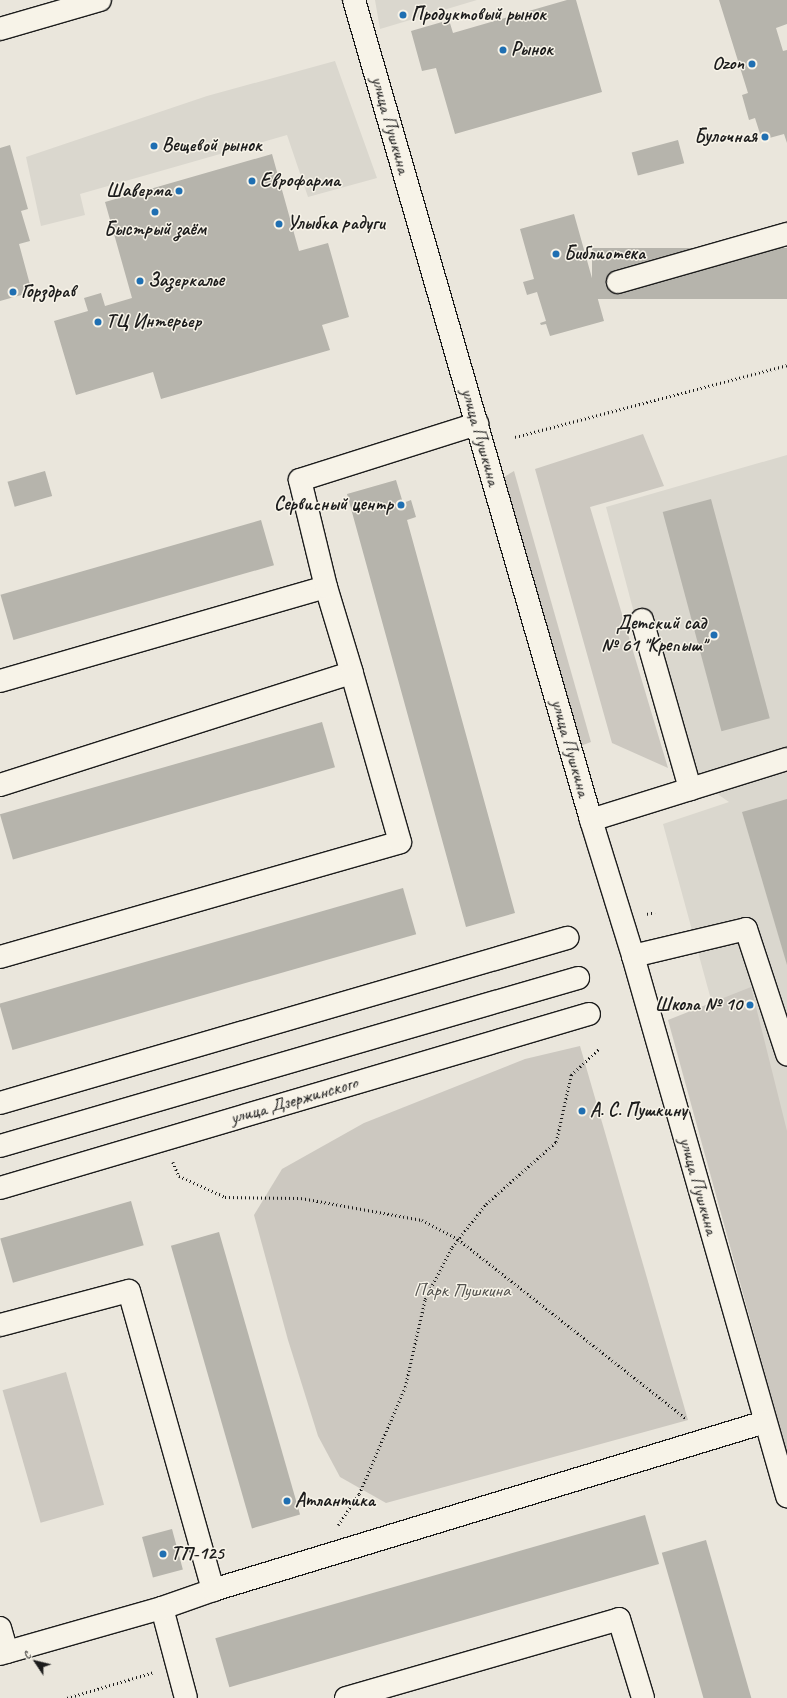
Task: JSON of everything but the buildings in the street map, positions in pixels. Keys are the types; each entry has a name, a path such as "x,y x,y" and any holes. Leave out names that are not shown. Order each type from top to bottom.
{"street":[{"path":"0,29 100,0"},
{"name":"улица Пушкина","path":"354,0 591,820 633,956 786,1492"},
{"path":"618,282 787,234"},
{"path":"0,957 400,842 326,587 300,480 477,424"},
{"path":"0,681 326,587"},
{"path":"642,620 690,789"},
{"path":"0,785 352,673"},
{"path":"591,820 787,759"},
{"path":"633,956 746,929 787,1054"},
{"path":"0,1103 567,938"},
{"name":"улица Дзержинского","path":"0,1146 578,978"},
{"name":"улица Дзержинского","path":"0,1188 589,1014"},
{"path":"0,1325 129,1291 213,1590"},
{"path":"0,1628 4,1653 162,1608 213,1590 765,1422"},
{"path":"162,1608 186,1698"},
{"path":"346,1698 619,1619 642,1698"}],"path":[{"path":"735,139 748,136"},
{"path":"515,437 787,365"},
{"path":"338,1527 359,1494 405,1387 426,1299 458,1239 486,1204 556,1142 571,1075 599,1049"},
{"path":"164,1139 179,1176 225,1197 301,1198 422,1220 458,1239 693,1423"},
{"path":"67,1698 177,1665"}],"shaded area":[{"name":"Продуктовый рынок","path":"375,0 477,0 380,29"},
{"name":"Вещевой рынок","path":"335,61 377,178 308,197 287,135 80,194 85,215 41,226 26,157 207,96"},
{"name":"Детский сад № 61 \"Крепыш\"","path":"787,455 787,1185 763,1190 663,824 729,802 674,764 606,507"}],"green space":[{"path":"643,434 664,486 590,507 668,768 612,743 535,469"},
{"path":"514,471 591,742 570,750 499,480"},
{"path":"751,987 787,1131 787,1454 668,1020"},
{"name":"Парк Пушкина","path":"580,1046 688,1420 386,1503 340,1477 318,1436 288,1340 254,1215 282,1169 364,1123 525,1059"},
{"path":"66,1372 104,1505 41,1523 3,1390"}],"place":[{"name":"Продуктовый рынок","path":"403,15"},
{"name":"Рынок","path":"503,50"},
{"name":"Ozon","path":"752,64"},
{"name":"Булочная","path":"765,137"},
{"name":"Вещевой рынок","path":"154,146"},
{"name":"Еврофарма","path":"252,181"},
{"name":"Шаверма","path":"179,191"},
{"name":"Быстрый заём","path":"155,212"},
{"name":"Улыбка радуги","path":"279,224"},
{"name":"Библиотека","path":"556,254"},
{"name":"Зазеркалье","path":"140,281"},
{"name":"Горздрав","path":"13,292"},
{"name":"ТЦ Интерьер","path":"98,322"},
{"name":"Сервисный центр","path":"401,505"},
{"name":"Детский сад № 61 \"Крепыш\"","path":"714,635"},
{"name":"Школа № 10","path":"750,1005"},
{"name":"А. С. Пушкину","path":"582,1111"},
{"name":"Атлантика","path":"287,1501"},
{"name":"ТП-125","path":"163,1554"}]}
